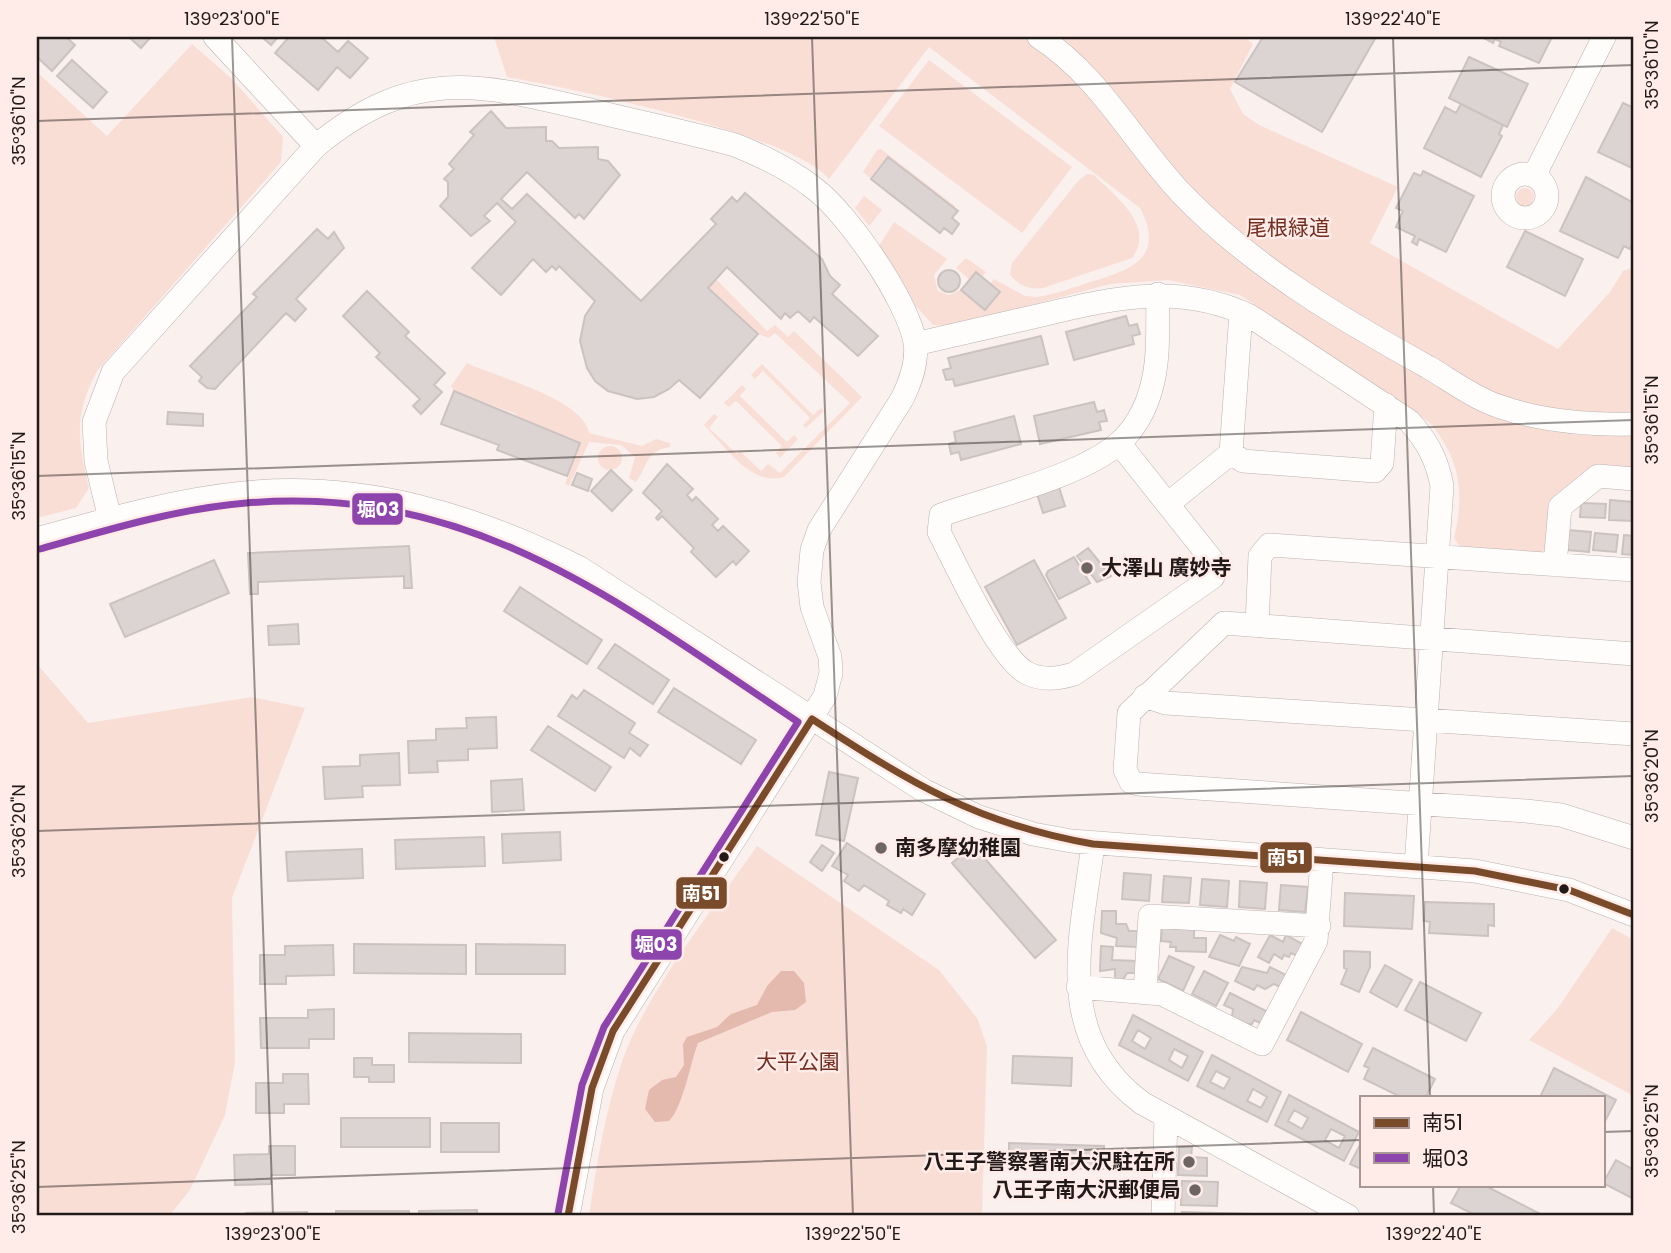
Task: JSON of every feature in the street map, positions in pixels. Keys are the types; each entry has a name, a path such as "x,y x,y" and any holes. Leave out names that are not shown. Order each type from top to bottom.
{"street":[{"path":"215,37 316,146"},
{"path":"1039,37 1056,48 1101,93 1180,192 1226,238 1283,279 1396,350 1496,406 1539,416 1634,424"},
{"path":"1534,176 1604,37"},
{"path":"110,519 96,461 94,422 113,372 316,146 346,122 377,106 415,92 465,87 505,90 735,145 804,180 847,221 895,297 915,344 914,369 902,399 819,530 812,550 810,595 825,641 831,673 825,696 614,1029 592,1088 568,1216"},
{"path":"915,344 1117,297 1158,294 1206,300 1241,312 1280,334 1409,421 1427,441 1439,466 1442,510 1416,866"},
{"path":"1119,443 1216,565 1213,578 1074,674 1058,679 1041,678 1016,665 1007,656 939,532 939,518 941,514 1074,469 1119,443 1140,416 1151,391 1155,368 1158,294"},
{"path":"1169,503 1231,453 1241,312"},
{"path":"1231,453 1243,461 1375,471 1382,463 1386,405"},
{"path":"1556,565 1560,507 1598,476 1634,479"},
{"path":"37,539 185,501 287,491 358,495 433,508 522,538 580,568 923,790 949,804 1033,834 1093,844 1416,866 1508,876 1569,890 1634,915"},
{"path":"1257,626 1260,556 1269,545 1634,570"},
{"path":"1634,654 1223,623 1129,713 1125,770 1131,782 1561,815 1634,838"},
{"path":"1145,696 1166,703 1634,734"},
{"path":"1093,844 1078,987 1087,1036 1102,1063 1119,1085 1166,1118 1348,1216"},
{"path":"1078,987 1162,994 1262,1044 1316,941 1322,860"},
{"path":"1145,991 1150,916 1319,926"},
{"path":"1163,1216 1166,1118"}],"green space":[{"name":"尾根緑道","path":"494,37 1244,37 1253,44 1230,89 1243,114 1259,125 1398,187 1370,243 1558,349 1610,292 1623,271 1634,267 1634,471 1596,468 1550,544 1541,553 1461,548 1454,538 1459,491 1454,463 1430,423 1240,295 1168,280 1110,284 952,326 933,325 914,304 879,246 894,222 947,259 934,275 938,291 949,295 961,290 984,310 1000,292 990,284 994,279 1025,296 1037,297 1057,293 1131,266 1146,250 1149,239 1140,208 929,47 829,179 807,162 727,130 627,102 507,77"},
{"path":"192,44 231,78 283,137 281,162 97,371 84,402 80,429 89,488 76,508 37,518 37,72 107,136"},
{"path":"929,60 1072,167 1022,233 879,126"},
{"path":"881,149 955,208 888,156 870,178 863,172 877,150"},
{"path":"1087,174 1094,175 1122,202 1136,223 1138,246 1132,258 1043,288 1029,288 1021,284 1010,275 1012,263 1078,181"},
{"path":"1525,188 1531,191 1534,197 1531,203 1525,206 1519,203 1516,197 1519,191"},
{"path":"864,196 882,210 869,226 855,208"},
{"path":"966,258 986,272 982,277 976,272 970,280 956,268"},
{"path":"716,279 767,331 775,325 788,337 794,331 862,397 784,477 761,476 750,470 704,425 714,414 718,417 709,428 737,454 740,451 761,471 768,464 780,473 850,403 775,333 769,338 758,334 708,288"},
{"path":"467,363 556,400 584,421 589,433 642,446 656,439 670,443 670,447 651,456 636,482 629,478 635,457 621,445 589,442 569,486 565,484 580,444 515,418 516,414 454,391 451,386"},
{"path":"762,364 813,415 821,408 824,411 806,428 803,425 810,418 763,371 755,379 751,375"},
{"path":"742,385 746,389 740,396 787,442 794,435 798,439 780,458 776,453 782,446 736,401 729,407 724,403"},
{"path":"610,446 621,453 622,458 615,469 610,470 599,463 598,458 605,447"},
{"path":"37,664 88,723 252,697 305,708 232,898 235,1062 225,1115 190,1190 169,1216 37,1216"},
{"name":"大平公園","path":"757,846 939,970 977,1018 987,1046 982,1216 589,1216 606,1117 623,1059 634,1033 683,950"},
{"path":"1612,928 1634,940 1634,1096 1529,1040 1558,1008"}],"shaded area":[{"path":"781,971 794,971 804,983 806,1002 795,1010 772,1012 698,1043 674,1114 669,1121 655,1122 645,1109 649,1090 662,1080 676,1077 684,1065 683,1044 687,1037 717,1027 731,1014 757,1005 767,986"}],"building":[{"path":"37,37 66,37 75,45 52,71 37,57"},
{"path":"129,37 151,37 141,48"},
{"path":"262,37 278,37 271,45"},
{"path":"289,37 321,37 338,52 348,41 368,58 350,78 337,67 318,90 275,53"},
{"path":"1263,37 1376,37 1322,132 1235,82"},
{"path":"1482,37 1552,37 1539,63 1499,46 1501,42 1495,39 1493,43"},
{"path":"1469,57 1528,84 1507,127 1449,98"},
{"path":"72,60 107,92 93,108 57,76"},
{"path":"1623,103 1634,108 1634,169 1598,152"},
{"path":"1461,104 1503,125 1499,134 1502,136 1481,177 1424,148 1445,107 1456,113"},
{"path":"491,111 506,128 546,127 546,141 552,141 559,148 598,147 598,159 608,161 620,175 584,219 579,214 575,218 527,172 501,199 512,209 527,194 641,301 716,224 711,219 732,197 737,202 745,193 822,259 830,276 840,285 832,294 878,336 858,356 814,317 810,322 798,311 790,318 785,313 781,319 727,267 708,288 758,334 700,398 679,380 654,397 637,399 608,391 595,381 587,368 580,341 585,316 595,301 559,266 556,270 552,266 546,272 533,259 501,295 472,268 516,222 497,203 484,216 490,221 471,236 440,206 448,197 448,182 444,179 454,169 449,164 474,135 470,132"},
{"path":"888,157 958,211 952,218 959,224 952,234 944,228 940,233 871,179"},
{"path":"1423,171 1474,196 1446,252 1419,239 1417,245 1412,242 1415,236 1396,227 1403,211 1396,208 1414,173 1421,176"},
{"path":"1586,177 1634,203 1634,239 1630,249 1624,246 1618,258 1560,231"},
{"path":"317,229 328,239 334,232 344,248 296,299 306,309 295,321 286,313 215,389 207,388 199,381 202,377 190,366 257,297 253,294"},
{"path":"1525,231 1583,259 1565,296 1507,267"},
{"path":"949,270 957,273 960,281 957,289 949,292 941,289 938,281 941,273"},
{"path":"976,272 1000,292 985,310 961,290"},
{"path":"367,291 409,332 405,336 445,373 434,385 442,392 421,414 413,406 420,399 376,357 380,353 343,316"},
{"path":"1126,316 1129,326 1137,324 1140,334 1132,336 1134,344 1074,360 1066,332"},
{"path":"1041,336 1048,364 955,386 953,379 946,380 943,370 951,368 948,358"},
{"path":"454,391 580,443 567,476 497,450 499,445 441,424"},
{"path":"1094,402 1097,412 1104,410 1107,421 1099,422 1101,430 1040,444 1034,416"},
{"path":"168,412 203,414 203,426 167,424"},
{"path":"1014,416 1021,444 961,460 959,452 951,454 949,444 956,442 954,432"},
{"path":"667,464 693,489 687,495 692,501 696,497 718,519 712,525 718,531 723,526 749,551 736,565 733,561 716,577 691,552 694,548 662,516 658,520 656,518 662,511 643,493"},
{"path":"611,470 632,490 612,511 591,491"},
{"path":"577,473 592,479 588,491 572,485"},
{"path":"1059,487 1065,506 1043,513 1037,494"},
{"path":"1610,500 1634,502 1634,521 1609,520"},
{"path":"1581,503 1606,504 1605,518 1580,517"},
{"path":"1568,530 1591,532 1589,552 1567,550"},
{"path":"1595,533 1618,535 1616,552 1593,550"},
{"path":"1624,535 1634,536 1634,555 1622,554"},
{"path":"409,546 412,588 404,588 404,576 258,582 258,594 250,594 248,553"},
{"path":"1088,548 1111,576 1097,582 1077,556"},
{"path":"1074,557 1090,583 1059,599 1046,575 1048,571"},
{"path":"214,560 229,593 125,637 110,604"},
{"path":"1034,560 1066,618 1017,645 985,587"},
{"path":"520,587 602,640 587,664 504,611"},
{"path":"298,624 299,644 269,645 268,626"},
{"path":"615,644 669,680 653,704 598,668"},
{"path":"674,688 756,740 741,764 658,712"},
{"path":"584,690 635,723 629,733 648,745 640,756 630,748 624,758 558,716 572,695 577,699"},
{"path":"496,717 497,748 468,749 468,760 437,761 438,772 409,773 408,741 436,740 436,729 467,728 466,718"},
{"path":"548,726 611,767 595,791 531,750"},
{"path":"399,753 400,785 362,786 363,797 325,799 323,767 360,766 360,755"},
{"path":"829,772 858,778 844,841 816,835"},
{"path":"522,779 524,810 492,812 491,781"},
{"path":"560,832 561,860 503,863 502,834"},
{"path":"484,837 485,866 396,869 395,840"},
{"path":"847,843 925,894 912,915 903,909 901,913 887,905 889,901 864,885 859,891 844,881 848,875 832,866"},
{"path":"822,845 834,853 822,871 810,862"},
{"path":"973,845 1056,940 1035,958 952,863"},
{"path":"362,849 363,878 288,881 286,852"},
{"path":"1124,873 1151,875 1149,901 1122,899"},
{"path":"1164,876 1191,878 1189,903 1162,902"},
{"path":"1202,879 1229,881 1227,907 1200,905"},
{"path":"1240,881 1267,883 1265,909 1239,907"},
{"path":"1281,885 1308,887 1305,912 1279,910"},
{"path":"1345,893 1414,896 1412,929 1344,926"},
{"path":"1425,902 1494,904 1494,926 1488,925 1488,936 1429,933 1430,922 1424,921"},
{"path":"1102,911 1116,911 1116,924 1126,924 1129,931 1138,931 1137,947 1116,946 1117,938 1101,933"},
{"path":"1162,928 1194,929 1194,938 1206,938 1206,952 1176,951 1176,947 1170,947 1171,942 1161,941"},
{"path":"1220,935 1234,941 1236,937 1250,944 1239,966 1209,957"},
{"path":"1270,935 1283,942 1286,935 1304,945 1298,956 1291,953 1289,957 1284,955 1282,959 1274,954 1269,963 1258,957"},
{"path":"354,944 466,945 466,974 354,973"},
{"path":"476,944 565,945 565,974 476,974"},
{"path":"333,945 334,975 286,976 286,984 260,984 260,955 285,955 285,946"},
{"path":"1101,946 1113,947 1112,960 1137,961 1137,973 1127,973 1122,982 1115,981 1115,969 1100,971"},
{"path":"1344,951 1370,952 1370,967 1359,992 1341,984 1347,969 1344,968"},
{"path":"1169,956 1194,967 1183,991 1158,979"},
{"path":"1385,965 1412,980 1397,1007 1370,992"},
{"path":"1242,967 1267,973 1270,967 1288,976 1282,988 1274,984 1265,989 1257,985 1254,990 1235,981"},
{"path":"1204,971 1228,983 1216,1006 1192,994"},
{"path":"1420,982 1481,1013 1466,1041 1405,1010"},
{"path":"1230,993 1268,1012 1262,1024 1254,1020 1252,1024 1247,1024 1232,1017 1233,1009 1224,1005"},
{"path":"334,1009 334,1039 309,1039 309,1048 261,1048 260,1018 308,1018 308,1010"},
{"path":"1301,1012 1362,1044 1348,1072 1287,1040"},
{"path":"1133,1015 1203,1052 1188,1081 1119,1045","holes":["1138,1030 1151,1038 1145,1049 1132,1041","1174,1049 1188,1056 1182,1068 1169,1060"]},
{"path":"409,1033 521,1034 521,1063 409,1062"},
{"path":"1373,1048 1435,1079 1426,1096 1399,1096 1364,1079 1369,1068 1364,1066"},
{"path":"1212,1055 1281,1092 1267,1122 1197,1086","holes":["1216,1071 1230,1078 1224,1089 1210,1082","1253,1089 1267,1097 1261,1108 1247,1101"]},
{"path":"1013,1056 1072,1058 1071,1086 1012,1083"},
{"path":"354,1058 372,1058 372,1065 394,1065 394,1082 369,1082 369,1077 354,1077"},
{"path":"1554,1068 1616,1100 1604,1123 1604,1096 1540,1096"},
{"path":"283,1074 308,1074 309,1104 284,1104 284,1113 256,1113 256,1083 283,1083"},
{"path":"1289,1095 1359,1132 1344,1161 1275,1125","holes":["1294,1110 1308,1118 1302,1129 1288,1121","1331,1129 1345,1136 1339,1148 1325,1140"]},
{"path":"341,1118 430,1118 430,1147 341,1147"},
{"path":"441,1123 499,1123 499,1152 441,1152"},
{"path":"1009,1143 1104,1146 1103,1169 1009,1167"},
{"path":"1360,1145 1360,1169 1350,1164"},
{"path":"269,1146 295,1146 295,1175 271,1175 271,1184 235,1185 234,1155 269,1154"},
{"path":"1179,1147 1192,1147 1191,1157 1207,1158 1207,1176 1178,1175"},
{"path":"1616,1160 1634,1170 1634,1199 1604,1184"},
{"path":"1182,1181 1218,1182 1217,1206 1181,1205"},
{"path":"1460,1186 1486,1186 1544,1216 1477,1216 1451,1203"},
{"path":"477,1210 477,1216 419,1216 419,1211"},
{"path":"336,1211 409,1211 409,1216 336,1216"},
{"path":"307,1212 307,1216 246,1216 246,1213"},
{"path":"1182,1212 1252,1214 1252,1216 1182,1216"}],"transit line":[{"name":"堀03","path":"40,549 168,515 246,503 327,502 403,513 473,533 540,561 669,635 798,722 604,1027 582,1085 558,1214"},
{"name":"南51","path":"568,1216 592,1088 613,1031 812,719 945,798 1014,825 1052,835 1093,844 1475,871 1569,890 1634,915"}],"place":[{"name":"大澤山 廣妙寺","path":"1087,568"},
{"name":"南多摩幼稚園","path":"881,848"},
{"name":"八王子警察署南大沢駐在所","path":"1189,1162"},
{"name":"八王子南大沢郵便局","path":"1195,1190"}]}
